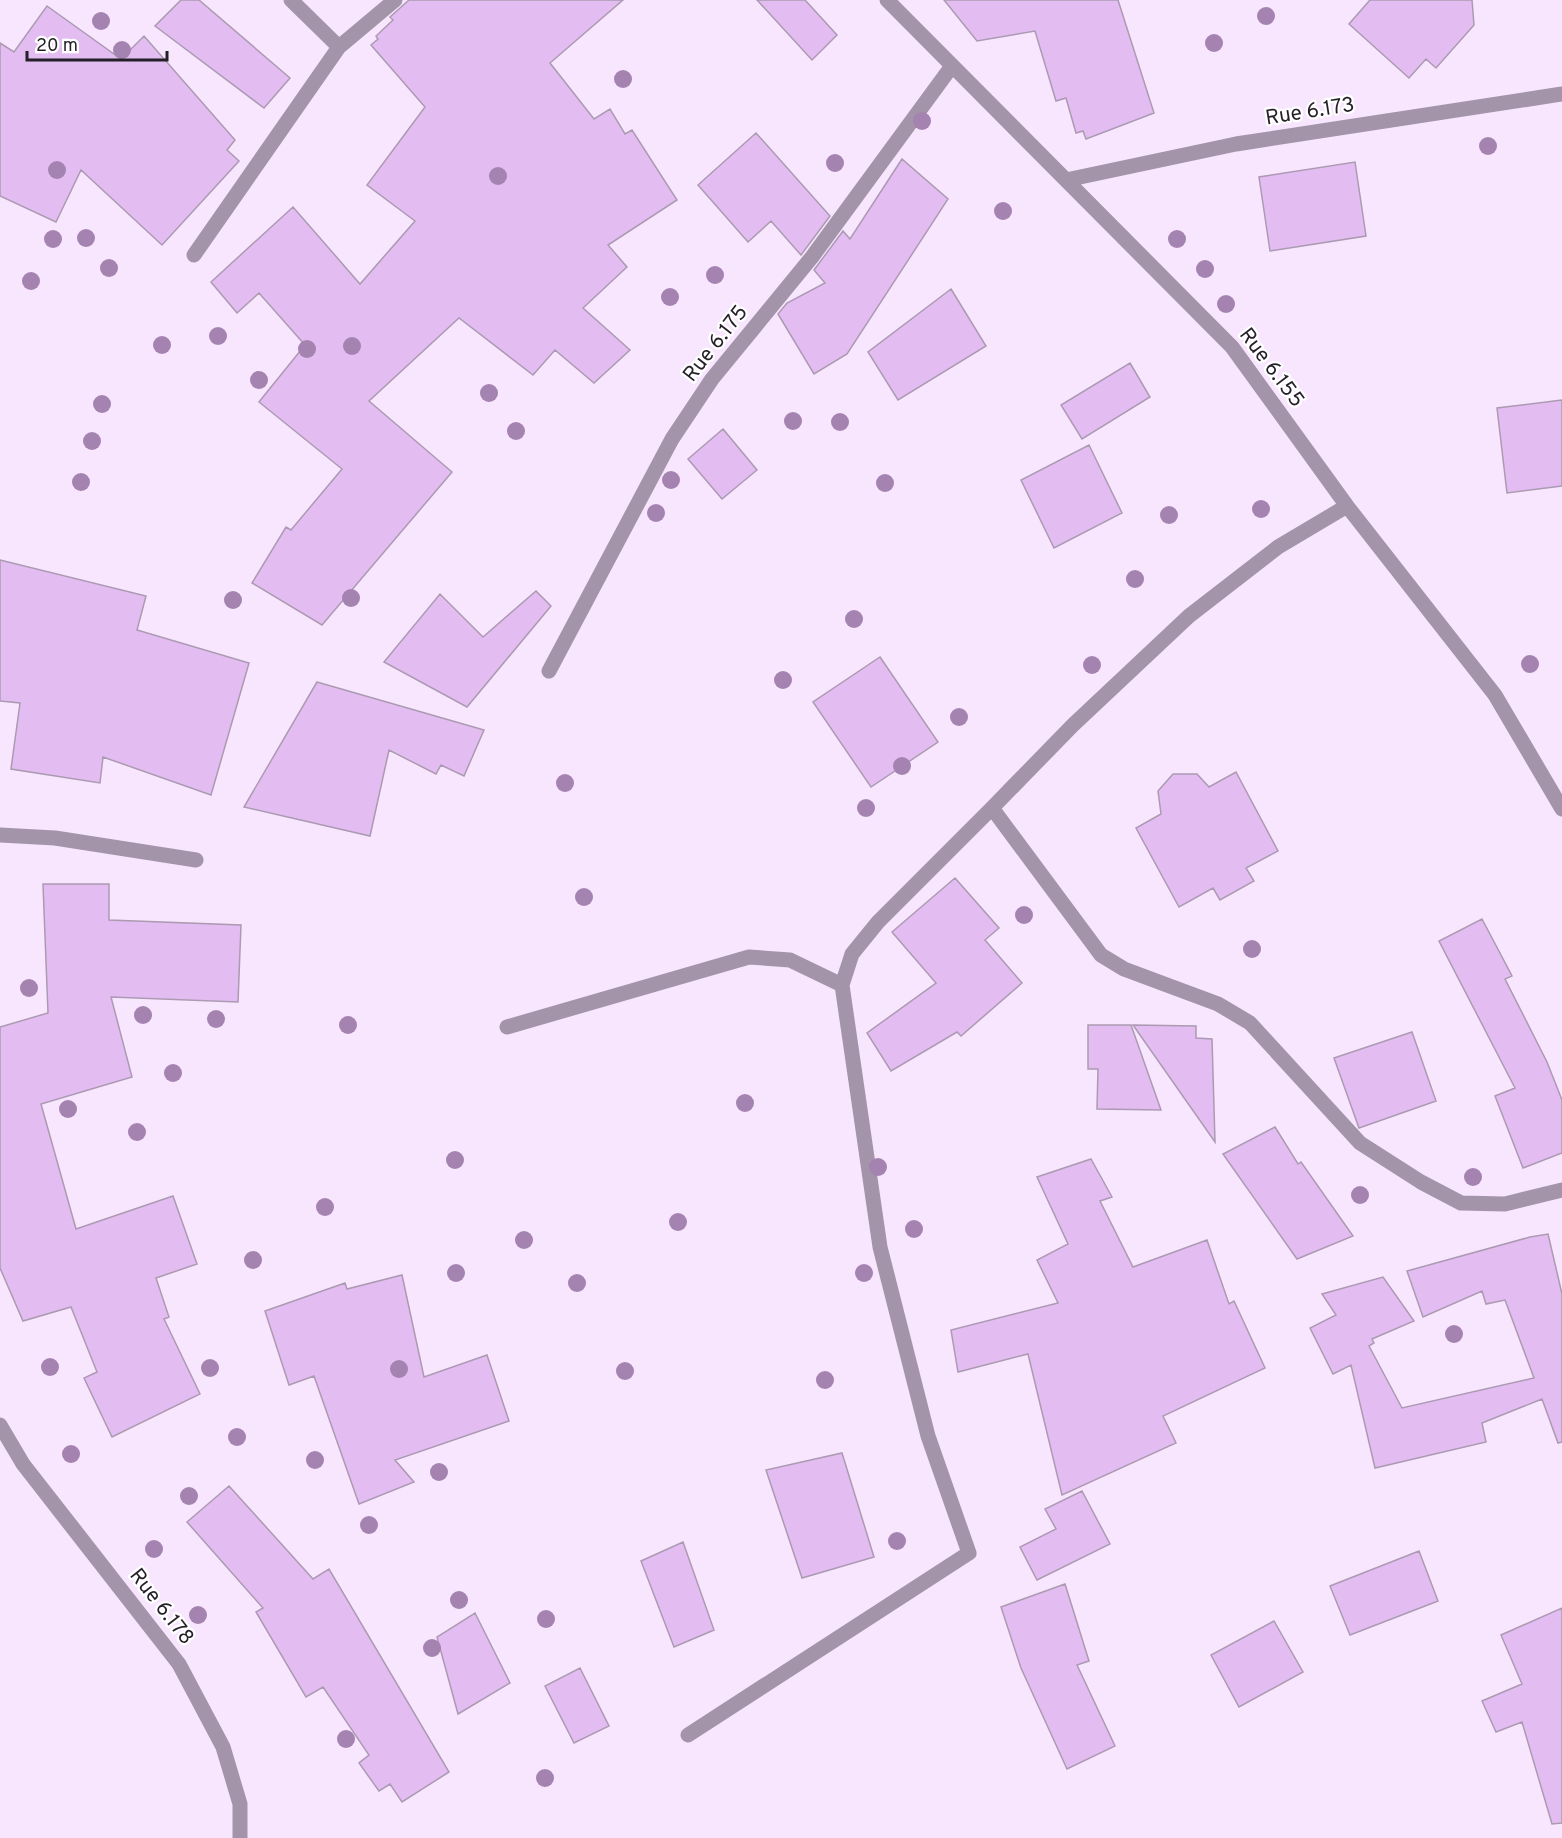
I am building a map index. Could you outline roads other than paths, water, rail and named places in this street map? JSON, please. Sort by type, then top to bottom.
[{"type":"street","points":[[291,0],[339,47]]},
{"type":"street","points":[[194,255],[339,47],[395,0]]},
{"type":"street","name":"Rue 6.155","points":[[887,0],[1232,347],[1347,506],[1495,695],[1562,809]]},
{"type":"street","name":"Rue 6.175","points":[[549,671],[677,431],[712,379],[812,257],[952,66]]},
{"type":"street","name":"Rue 6.173","points":[[1066,180],[1236,144],[1562,94]]},
{"type":"street","points":[[688,1735],[969,1552],[927,1436],[880,1247],[842,985],[852,954],[878,922],[1073,725],[1189,616],[1278,547],[1347,506]]},
{"type":"street","points":[[992,808],[1101,955],[1124,969],[1218,1004],[1250,1023],[1360,1143],[1421,1182],[1461,1203],[1505,1204],[1562,1190]]},
{"type":"street","points":[[0,835],[55,838],[196,860]]},
{"type":"street","points":[[507,1027],[749,957],[790,960],[842,985]]},
{"type":"street","name":"Rue 6.178","points":[[0,1425],[23,1464],[179,1664],[223,1747],[240,1804],[240,1838]]}]
